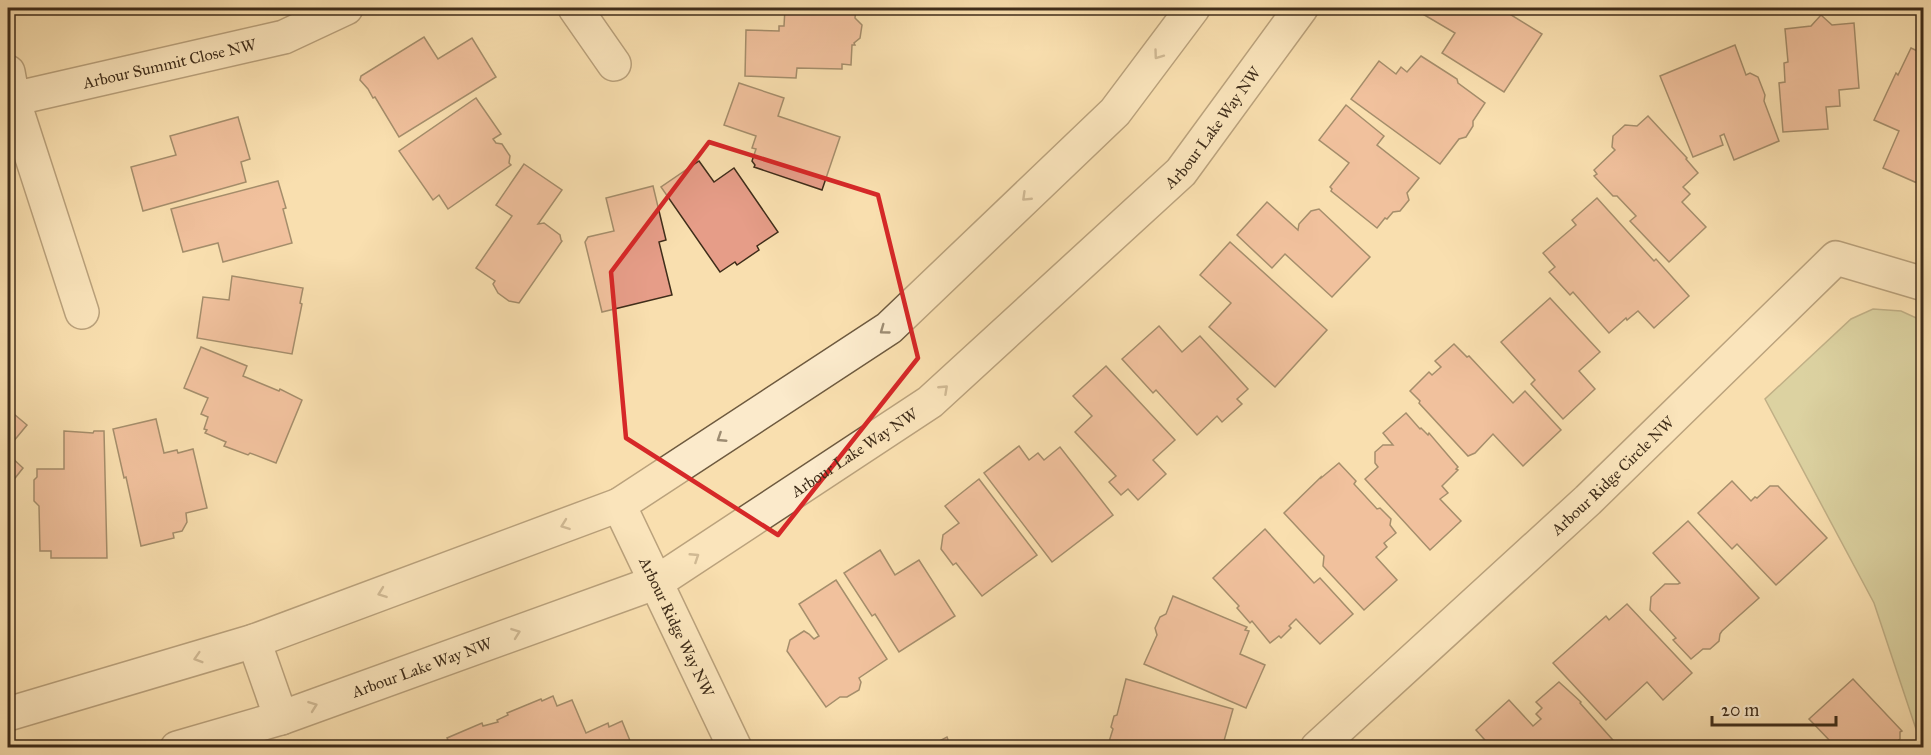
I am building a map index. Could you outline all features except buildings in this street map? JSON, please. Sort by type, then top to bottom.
[{"type":"street","name":"Arbour Summit Close NW","points":[[10,85],[284,37],[346,8]]},
{"type":"street","points":[[575,8],[614,64]]},
{"type":"street","points":[[8,714],[254,641],[619,505],[889,328],[1115,112],[1192,8]]},
{"type":"street","name":"Arbour Lake Way NW","points":[[177,747],[281,718],[657,582],[930,402],[1180,172],[1301,8]]},
{"type":"street","points":[[10,85],[82,312]]},
{"type":"street","name":"Arbour Ridge Circle NW","points":[[1317,747],[1588,500],[1836,258],[1923,284]]},
{"type":"street","name":"Arbour Ridge Way NW","points":[[619,505],[735,747]]},
{"type":"street","points":[[254,641],[281,718]]},
{"type":"highlighted area","points":[[709,142],[878,195],[918,358],[778,535],[626,438],[611,272]]},
{"type":"green space","points":[[1873,309],[1901,311],[1923,321],[1923,747],[1874,603],[1765,399],[1851,319]]}]
